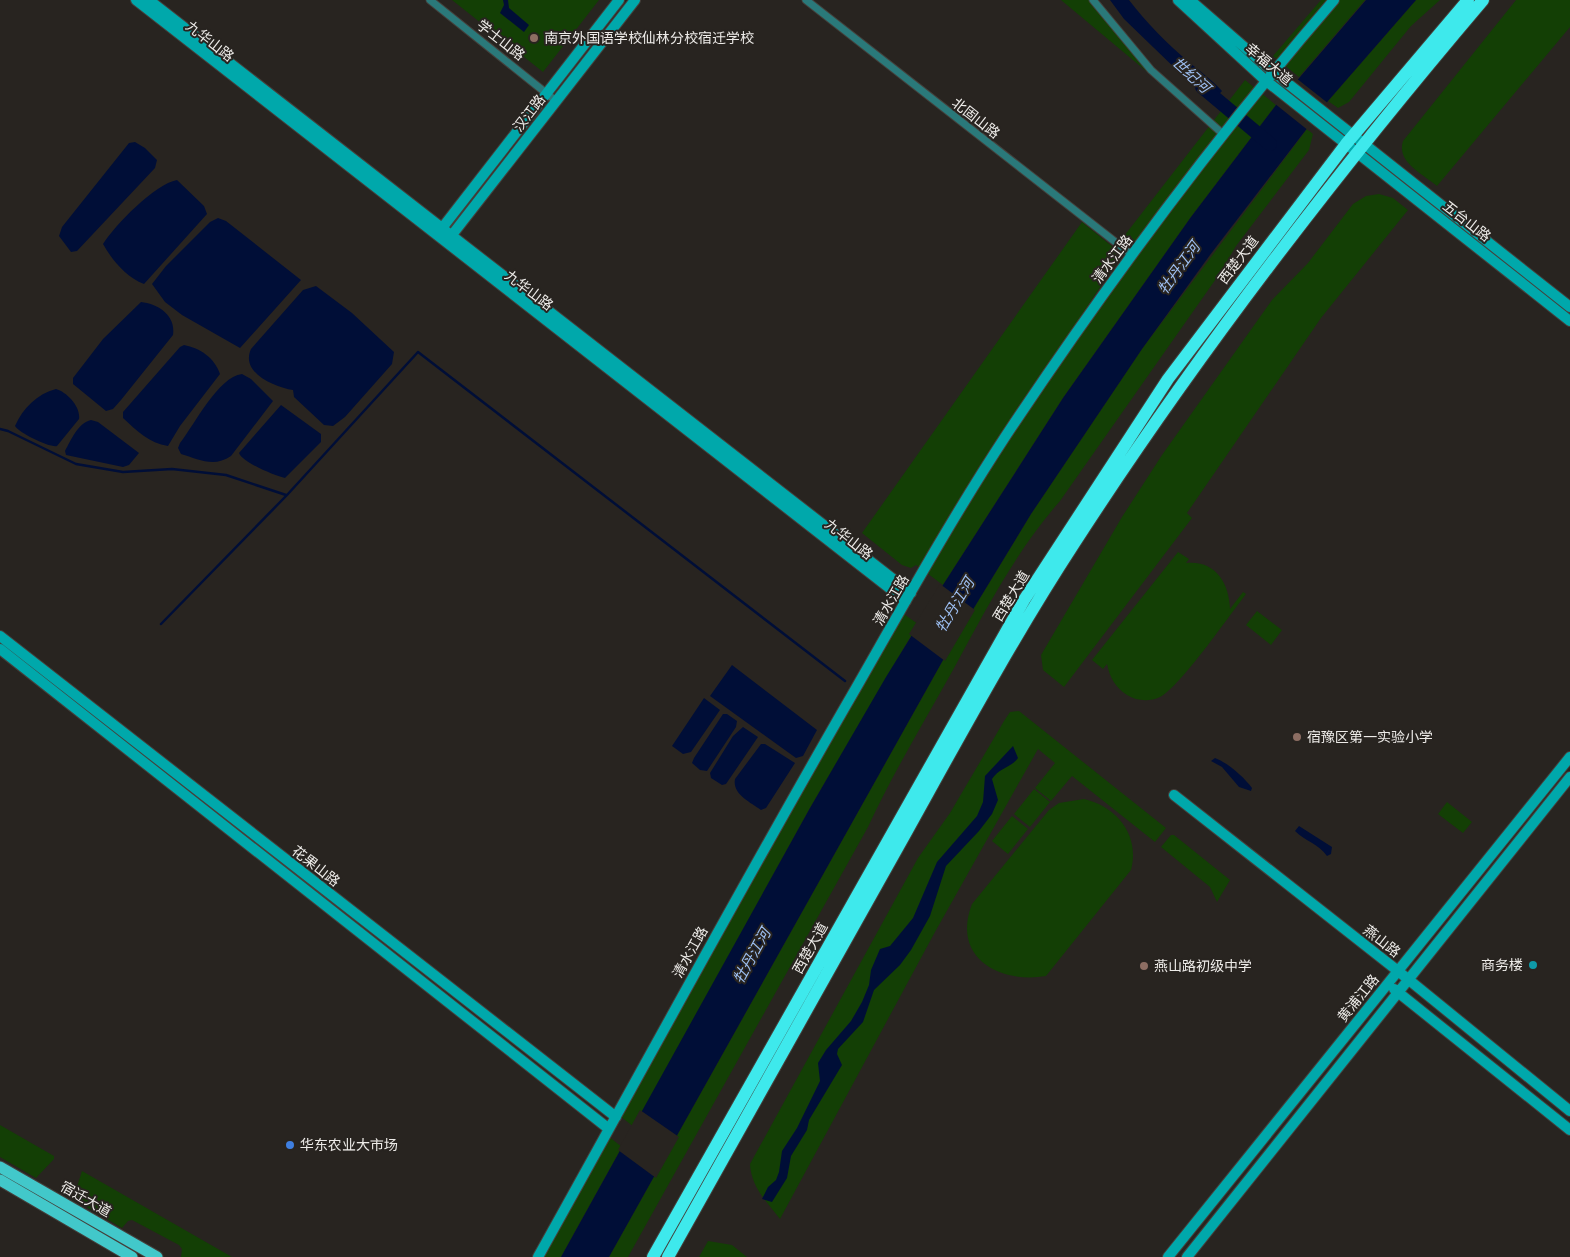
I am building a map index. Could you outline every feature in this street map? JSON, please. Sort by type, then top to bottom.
[{"type":"highway","name":"西楚大道","points":[[653,1257],[1024,600],[1168,379],[1349,140],[1468,0]]},
{"type":"highway","name":"西楚大道","points":[[668,1257],[994,674],[1073,544],[1186,376],[1254,284],[1361,148],[1483,0]]},
{"type":"main road","name":"宿迁大道","points":[[0,1167],[157,1257]]},
{"type":"main road","name":"宿迁大道","points":[[0,1180],[132,1257]]},
{"type":"street","name":"九华山路","points":[[136,0],[449,239],[908,597]]},
{"type":"street","name":"九华山路","points":[[149,0],[439,232]]},
{"type":"street","name":"学士山路","points":[[430,0],[556,100]]},
{"type":"street","name":"汉江路","points":[[439,232],[619,0]]},
{"type":"street","name":"汉江路","points":[[449,239],[635,0]]},
{"type":"street","name":"北固山路","points":[[806,0],[1132,255]]},
{"type":"street","points":[[1093,0],[1151,70],[1225,131]]},
{"type":"street","name":"幸福大道","points":[[1178,0],[1265,80],[1331,133],[1349,140]]},
{"type":"street","name":"幸福大道","points":[[1190,0],[1272,71],[1338,124],[1349,140]]},
{"type":"street","name":"清水江路","points":[[538,1257],[764,847],[908,597],[1003,440],[1094,305],[1272,71],[1334,0]]},
{"type":"street","name":"五台山路","points":[[1349,140],[1570,307]]},
{"type":"street","name":"五台山路","points":[[1361,148],[1570,321]]},
{"type":"street","name":"花果山路","points":[[0,636],[616,1117]]},
{"type":"street","name":"花果山路","points":[[0,648],[609,1128]]},
{"type":"street","name":"黄浦江路","points":[[1168,1257],[1570,757]]},
{"type":"street","name":"黄浦江路","points":[[1187,1257],[1570,777]]},
{"type":"street","name":"燕山路","points":[[1174,795],[1398,971],[1570,1111]]},
{"type":"street","points":[[1387,984],[1570,1130]]},
{"type":"green space","name":"南京外国语学校仙林分校宿迁学校","points":[[452,0],[599,0],[543,72]]},
{"type":"green space","points":[[1061,0],[1089,0],[1130,50],[1206,121]]},
{"type":"green space","points":[[1321,0],[1365,0],[1299,77],[1273,56]]},
{"type":"green space","points":[[1416,0],[1440,0],[1411,26],[1349,102],[1338,108],[1328,101]]},
{"type":"green space","points":[[1516,0],[1570,0],[1570,27],[1437,186],[1407,161],[1403,155],[1403,141]]},
{"type":"green space","points":[[1245,80],[1276,105],[1191,217],[1063,398],[943,585],[916,565],[911,568],[902,565],[862,533],[1082,222],[1119,252],[1118,260],[1081,316],[1131,247],[1121,240]]},
{"type":"green space","points":[[1307,129],[1313,134],[1309,150],[1236,246],[1218,276],[1060,501],[1029,540],[1002,582],[898,767],[868,827],[628,1257],[609,1257],[952,644],[1031,514],[1142,349]]},
{"type":"green space","points":[[1379,194],[1393,198],[1408,210],[1321,318],[1187,513],[1192,518],[1064,687],[1043,670],[1041,655],[1122,517],[1162,455],[1272,300],[1308,263],[1353,204],[1366,196]]},
{"type":"green space","points":[[1178,552],[1189,559],[1186,563],[1205,565],[1218,575],[1227,590],[1230,609],[1243,592],[1246,594],[1192,666],[1169,691],[1152,700],[1135,699],[1127,695],[1116,685],[1111,678],[1107,664],[1103,669],[1092,660]]},
{"type":"green space","points":[[1257,611],[1282,630],[1271,645],[1246,625]]},
{"type":"green space","points":[[901,612],[918,624],[810,808],[634,1127],[620,1116]]},
{"type":"green space","points":[[1019,711],[1166,828],[1155,842],[1072,776],[1051,801],[1035,788],[1055,763],[1038,749],[935,932],[780,1219],[765,1200],[753,1180],[750,1164],[918,858],[950,813],[1010,712]]},
{"type":"green space","points":[[1034,789],[1050,802],[1030,827],[1014,814]]},
{"type":"green space","points":[[1084,799],[1107,809],[1124,825],[1132,846],[1131,870],[1046,976],[1012,976],[997,971],[984,963],[974,953],[968,939],[967,923],[972,904],[1049,810],[1059,803]]},
{"type":"green space","points":[[1447,802],[1472,822],[1463,833],[1438,814]]},
{"type":"green space","points":[[1012,816],[1028,829],[1008,854],[992,841]]},
{"type":"green space","points":[[1171,835],[1174,835],[1230,880],[1217,902],[1210,887],[1161,847]]},
{"type":"green space","points":[[0,1125],[54,1156],[54,1159],[36,1178],[0,1157]]},
{"type":"green space","points":[[608,1136],[622,1147],[561,1257],[541,1257]]},
{"type":"green space","points":[[82,1171],[232,1257],[181,1257],[182,1249],[179,1245],[132,1220],[128,1221],[122,1228],[73,1199]]},
{"type":"green space","points":[[708,1241],[732,1245],[747,1257],[699,1257]]},
{"type":"water","points":[[503,0],[508,0],[509,8],[529,25],[524,32],[500,13],[504,5]]},
{"type":"water","points":[[1110,0],[1129,0],[1165,40],[1222,91],[1211,103],[1124,19]]},
{"type":"water","name":"牡丹江河","points":[[1366,0],[1416,0],[1328,101],[1210,255],[1142,349],[1031,514],[952,644],[609,1257],[561,1257],[810,808],[886,677],[943,585],[1063,398],[1191,217],[1276,105]]},
{"type":"water","points":[[135,142],[145,148],[157,160],[155,168],[77,251],[71,252],[59,236],[62,227],[129,143]]},
{"type":"water","points":[[177,180],[204,206],[207,214],[144,284],[131,277],[120,267],[103,244],[136,206],[158,189]]},
{"type":"water","points":[[218,218],[226,221],[301,280],[240,348],[182,315],[165,302],[152,284],[166,266],[210,222]]},
{"type":"water","points":[[316,286],[352,313],[394,352],[392,364],[345,417],[333,426],[324,425],[294,397],[293,390],[277,386],[261,377],[250,365],[249,358],[251,349],[303,290]]},
{"type":"water","points":[[141,302],[154,305],[169,316],[172,322],[173,335],[121,400],[113,409],[106,411],[73,384],[73,378],[103,339]]},
{"type":"water","points":[[184,345],[196,349],[211,359],[220,374],[180,426],[168,446],[144,436],[123,418],[123,412],[180,347]]},
{"type":"water","points":[[242,374],[251,379],[273,401],[231,456],[225,460],[212,462],[181,454],[178,448],[180,443],[208,402],[224,383]]},
{"type":"water","points":[[56,389],[65,393],[76,405],[79,419],[57,446],[53,446],[28,436],[15,426],[22,413],[31,403],[43,394]]},
{"type":"water","points":[[281,405],[321,434],[321,442],[285,478],[267,472],[252,464],[241,457],[239,453]]},
{"type":"water","points":[[91,420],[98,422],[139,453],[129,465],[123,467],[66,455],[65,451],[75,432]]},
{"type":"water","points":[[732,665],[817,730],[803,756],[796,758],[710,696]]},
{"type":"water","points":[[704,698],[720,710],[691,752],[683,754],[672,746]]},
{"type":"water","points":[[723,714],[727,714],[737,721],[736,727],[707,771],[700,770],[692,763],[694,758]]},
{"type":"water","points":[[743,727],[758,737],[726,784],[722,785],[711,778],[710,773],[733,736]]},
{"type":"water","points":[[761,744],[765,744],[795,763],[766,808],[761,810],[739,793],[736,789],[735,779]]},
{"type":"water","points":[[1013,746],[1018,758],[998,772],[992,779],[998,800],[992,814],[979,831],[946,866],[930,916],[911,950],[900,965],[874,990],[863,1022],[838,1049],[837,1054],[842,1065],[809,1120],[807,1130],[791,1156],[787,1178],[772,1202],[762,1199],[768,1187],[776,1180],[782,1151],[797,1128],[820,1081],[818,1063],[826,1050],[851,1021],[862,1002],[869,985],[871,970],[880,949],[890,946],[913,918],[937,862],[977,816],[983,802],[985,776]]},
{"type":"water","points":[[1215,758],[1240,775],[1252,788],[1251,791],[1239,787],[1222,767],[1211,761]]},
{"type":"water","points":[[1299,826],[1332,847],[1331,854],[1327,856],[1320,848],[1295,831]]},
{"type":"pier","points":[[1296,78],[1329,104],[1309,131],[1274,103]]},
{"type":"pier","points":[[940,584],[975,610],[945,661],[909,634]]},
{"type":"pier","points":[[640,1110],[679,1137],[656,1178],[618,1150]]},
{"type":"waterway","name":"世纪河","points":[[1202,87],[1270,144]]},
{"type":"waterway","points":[[161,624],[287,495],[418,352],[845,681]]},
{"type":"waterway","points":[[0,429],[8,431],[76,464],[123,472],[172,469],[226,475],[286,495]]},
{"type":"place","name":"南京外国语学校仙林分校宿迁学校","points":[[534,38]]},
{"type":"place","name":"宿豫区第一实验小学","points":[[1297,737]]},
{"type":"place","name":"商务楼","points":[[1533,965]]},
{"type":"place","name":"燕山路初级中学","points":[[1144,966]]},
{"type":"place","name":"华东农业大市场","points":[[290,1145]]}]
